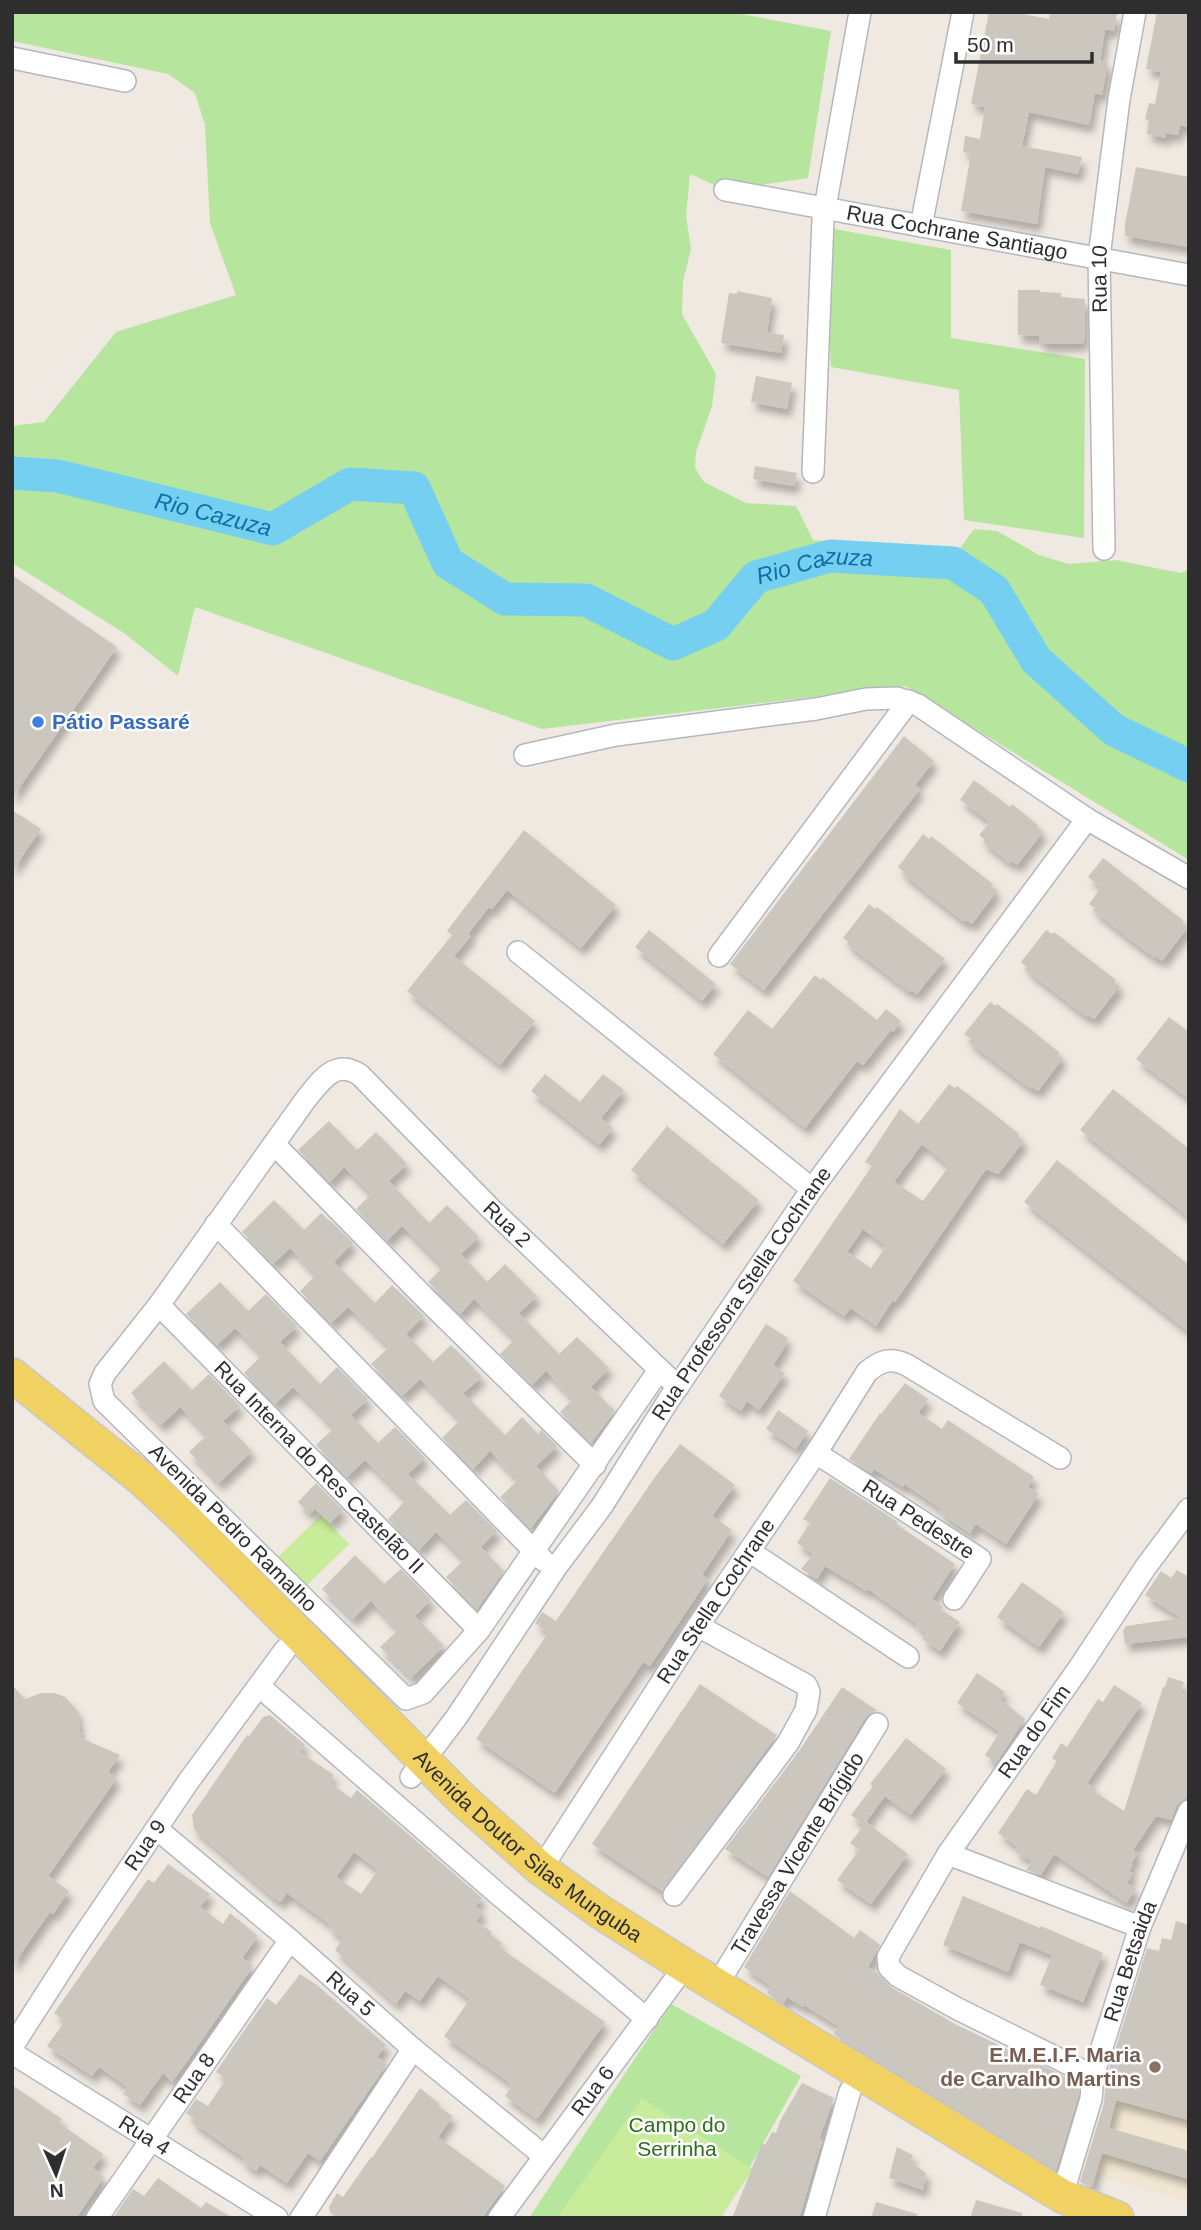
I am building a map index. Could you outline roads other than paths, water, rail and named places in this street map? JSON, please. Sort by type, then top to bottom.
[{"type":"main road","name":"Avenida Doutor Silas Munguba","points":[[12,1375],[143,1480],[178,1512],[524,1882],[597,1935],[679,1974],[717,1985],[1063,2207]]},
{"type":"main road","name":"Avenida Doutor Silas Munguba","points":[[12,1398],[149,1510],[285,1650],[418,1768],[462,1799],[541,1869],[600,1911],[679,1974],[850,2091],[1063,2207],[1117,2218]]},
{"type":"street","points":[[813,471],[825,208],[860,12]]},
{"type":"street","points":[[920,226],[963,12]]},
{"type":"street","name":"Rua 10","points":[[1104,549],[1099,257],[1119,99],[1135,12]]},
{"type":"street","points":[[12,58],[125,81]]},
{"type":"street","name":"Rua Cochrane Santiago","points":[[725,190],[1189,275]]},
{"type":"street","points":[[525,755],[616,734],[816,709],[866,699],[897,698],[909,701],[1087,819],[1189,877]]},
{"type":"street","points":[[719,956],[909,701]]},
{"type":"street","name":"Rua Professora Stella Cochrane","points":[[418,1768],[456,1718],[558,1566],[602,1506],[811,1189],[1087,819]]},
{"type":"street","points":[[518,952],[811,1189]]},
{"type":"street","name":"Rua 2","points":[[274,1144],[325,1076],[344,1068],[360,1074],[491,1209],[678,1387]]},
{"type":"street","points":[[159,1305],[274,1144],[429,1302],[595,1465]]},
{"type":"street","points":[[216,1224],[534,1552],[545,1561],[558,1566]]},
{"type":"street","name":"Avenida Pedro Ramalho","points":[[159,1305],[105,1373],[100,1384],[104,1401],[406,1699],[424,1693],[479,1630]]},
{"type":"street","name":"Rua Interna do Res Castelão II","points":[[159,1305],[479,1630]]},
{"type":"street","name":"Rua Stella Cochrane","points":[[541,1869],[867,1372],[885,1360],[897,1360],[1060,1458]]},
{"type":"street","points":[[479,1630],[659,1370]]},
{"type":"street","name":"Rua Pedestre","points":[[816,1453],[980,1559],[954,1599]]},
{"type":"street","name":"Rua do Fim","points":[[1093,2076],[898,1976],[889,1967],[888,1957],[948,1854],[1079,1668],[1145,1568],[1189,1509]]},
{"type":"street","points":[[749,1551],[908,1657]]},
{"type":"street","points":[[674,1895],[788,1743],[809,1700],[806,1685],[698,1626]]},
{"type":"street","name":"Rua 9","points":[[12,2047],[157,1829],[285,1650]]},
{"type":"street","points":[[259,1686],[498,1894],[648,2019]]},
{"type":"street","name":"Travessa Vicente Brígido","points":[[717,1985],[877,1724]]},
{"type":"street","name":"Rua Betsaida","points":[[1063,2207],[1091,2099],[1093,2076],[1140,1927],[1189,1811]]},
{"type":"street","name":"Rua 5","points":[[157,1829],[413,2049],[544,2155]]},
{"type":"street","points":[[948,1854],[1140,1927]]},
{"type":"street","name":"Rua 8","points":[[97,2218],[290,1941]]},
{"type":"street","name":"Rua 6","points":[[499,2218],[679,1974]]},
{"type":"street","points":[[301,2218],[413,2049]]},
{"type":"street","name":"Rua 4","points":[[12,2053],[276,2218]]},
{"type":"street","points":[[814,2218],[850,2091]]},
{"type":"waterway","name":"Rio Cazuza","points":[[12,473],[58,476],[273,529],[350,484],[414,488],[448,563],[505,599],[586,600],[673,644],[716,625],[756,577],[830,556],[953,563],[994,590],[1036,660],[1114,730],[1189,766]]},
{"type":"place","name":"Pátio Passaré","points":[[38,722]]},
{"type":"place","name":"E.M.E.I.F. Maria de Carvalho Martins","points":[[1155,2067]]},
{"type":"park label","name":"Campo do Serrinha","points":[[677,2137]]}]
